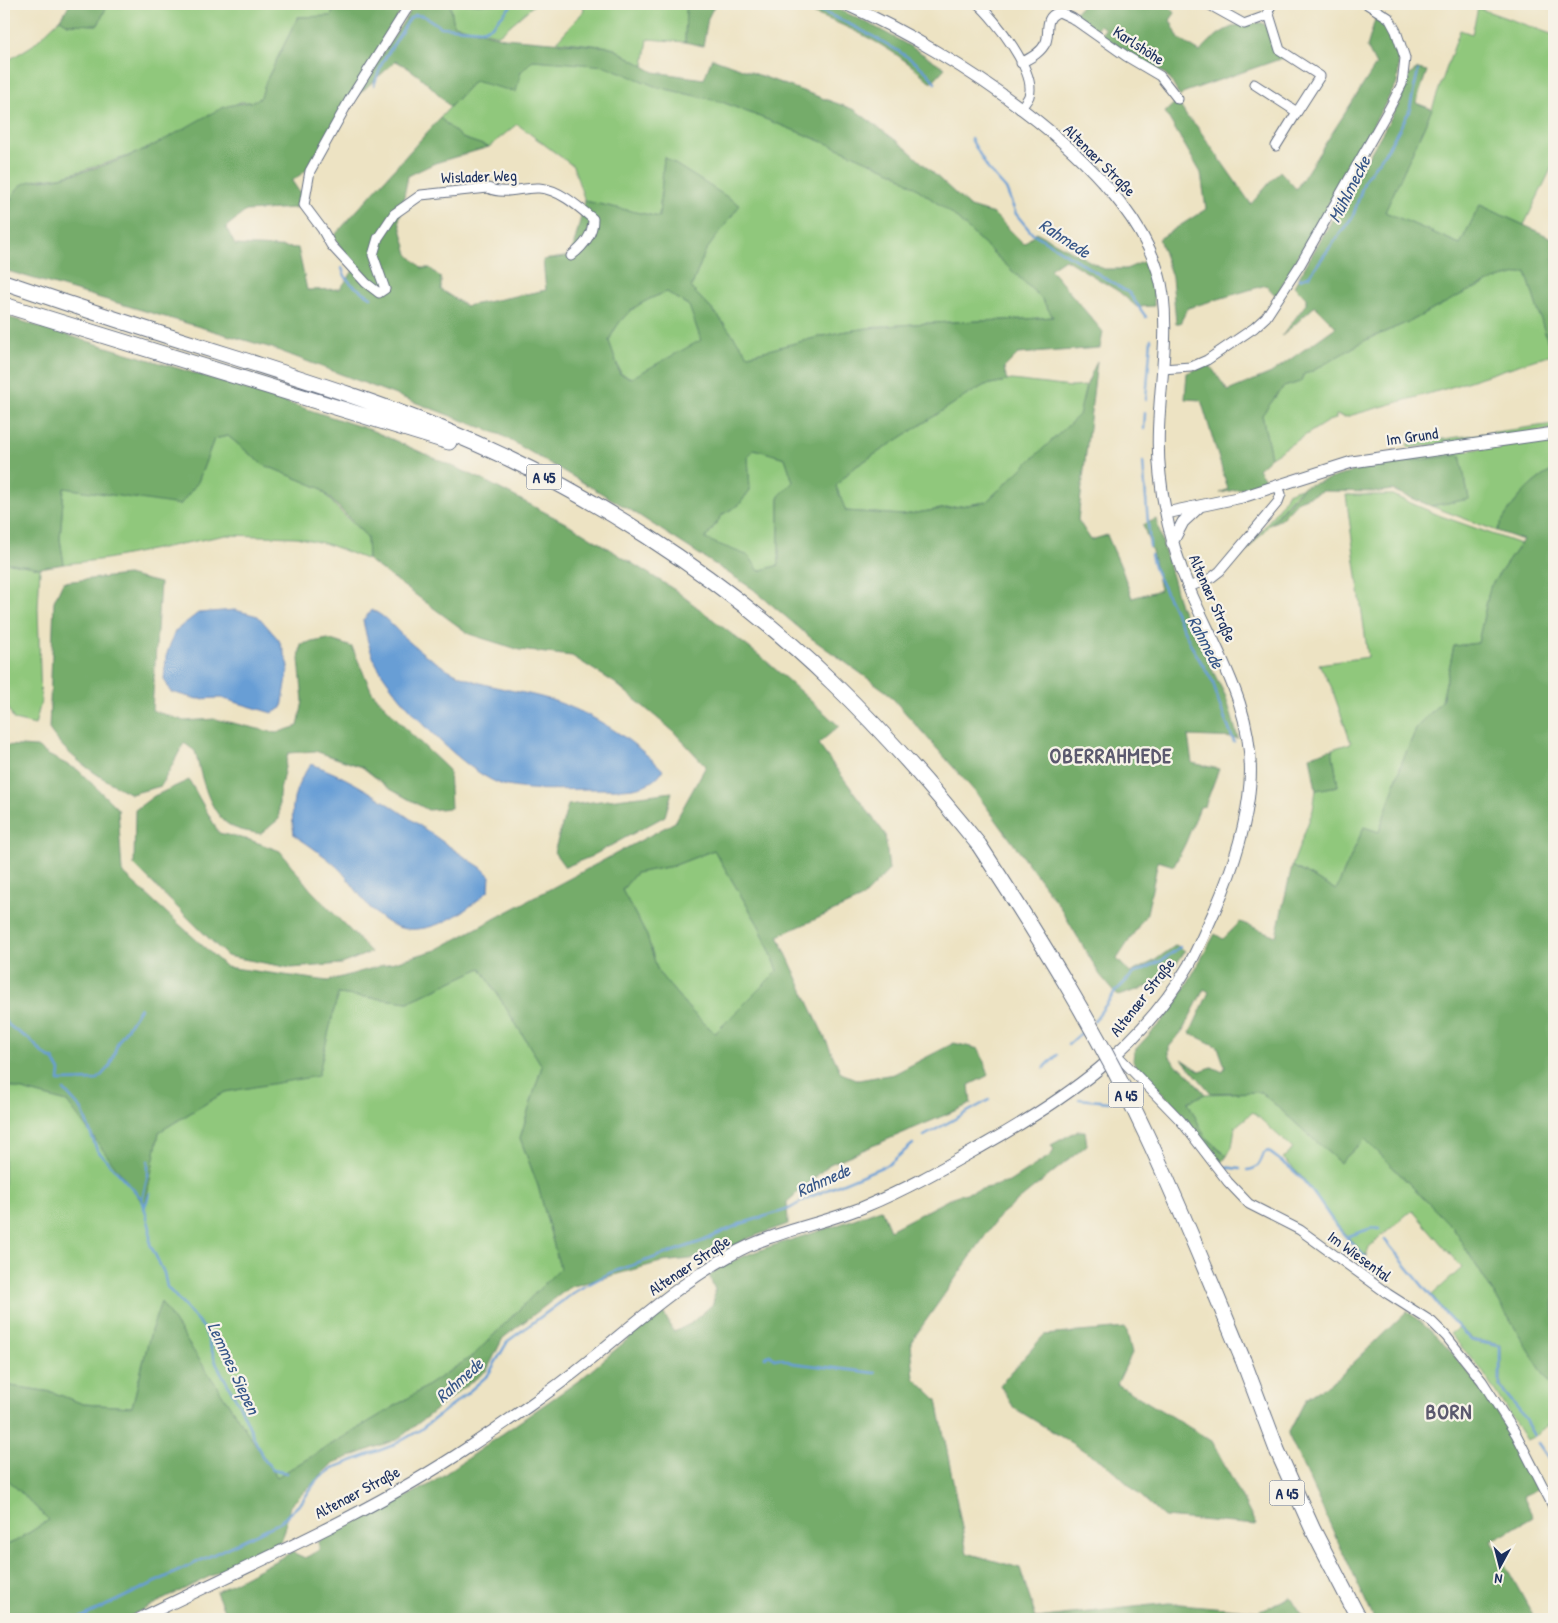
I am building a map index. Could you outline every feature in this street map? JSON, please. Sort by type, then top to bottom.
[{"type":"highway","name":"A 45","points":[[4,282],[365,399],[429,424],[534,472],[625,522],[679,558],[738,602],[830,679],[876,725],[976,848],[1030,924],[1084,1014],[1146,1133],[1239,1362],[1281,1459],[1313,1530],[1359,1619]]},
{"type":"highway","name":"A 45","points":[[4,305],[467,447],[535,479],[622,527],[733,606],[826,684],[868,726],[976,848]]},
{"type":"highway","name":"A 45","points":[[1239,1362],[1262,1435],[1304,1531],[1349,1619]]},
{"type":"main road","name":"Altenaer Straße","points":[[139,1619],[351,1515],[461,1453],[577,1370],[681,1287],[735,1252],[862,1208],[918,1183],[1063,1099],[1117,1055],[1163,1003],[1197,948],[1233,864],[1250,783],[1246,726],[1236,689],[1189,587],[1172,543],[1166,513],[1158,466],[1158,425],[1165,334],[1163,296],[1158,270],[1144,235],[1124,205],[1059,140],[1020,109],[943,55],[845,4]]},
{"type":"main road","name":"Im Grund","points":[[1166,513],[1278,486],[1352,462],[1554,433]]},
{"type":"main road","points":[[1172,543],[1183,522],[1199,506]]},
{"type":"street","name":"Wislader Weg","points":[[410,4],[350,99],[310,171],[304,205],[331,244],[366,283],[378,293],[385,289],[373,255],[378,238],[394,214],[421,195],[488,188],[497,192],[540,188],[558,194],[593,219],[593,229],[582,248],[571,256]]},
{"type":"street","points":[[978,4],[1003,31],[1028,80],[1029,93],[1020,109]]},
{"type":"street","points":[[1208,4],[1244,24],[1269,15]]},
{"type":"street","points":[[1272,4],[1269,15],[1280,50],[1320,76],[1276,146]]},
{"type":"street","points":[[1162,369],[1191,367],[1207,360],[1254,328],[1266,317],[1283,293],[1402,84],[1404,58],[1400,43],[1389,18],[1381,7],[1367,4]]},
{"type":"street","name":"Karlshöhe","points":[[1021,63],[1041,49],[1046,39],[1049,19],[1052,14],[1059,12],[1072,18],[1126,56],[1160,76],[1178,99]]},
{"type":"street","points":[[1254,84],[1297,112]]},
{"type":"street","points":[[1189,587],[1211,578],[1235,556],[1278,502],[1280,494],[1278,486]]},
{"type":"street","name":"Im Wiesental","points":[[1117,1055],[1181,1121],[1228,1182],[1250,1204],[1300,1230],[1388,1294],[1432,1322],[1446,1336],[1482,1381],[1516,1434],[1554,1508]]},
{"type":"green space","points":[[70,4],[108,4],[98,25],[68,24],[60,19]]},
{"type":"green space","points":[[108,4],[335,4],[331,16],[298,17],[266,81],[261,97],[255,102],[240,102],[168,139],[125,157],[67,175],[27,182],[16,191],[12,199],[4,200],[4,63],[33,45],[60,19],[68,24],[98,25]]},
{"type":"green space","points":[[335,4],[405,4],[308,169],[292,181],[302,196],[295,208],[246,211],[226,227],[235,245],[298,248],[307,290],[340,289],[353,271],[334,236],[440,118],[462,138],[489,147],[435,163],[408,176],[399,221],[408,254],[422,268],[430,268],[441,278],[441,290],[466,306],[546,290],[543,260],[571,256],[585,201],[659,217],[664,157],[740,205],[705,252],[691,288],[719,317],[748,355],[829,334],[867,328],[1053,317],[1041,298],[951,213],[895,173],[836,147],[722,102],[657,87],[605,66],[533,60],[521,72],[516,92],[474,81],[450,107],[425,81],[396,61],[352,100],[415,4],[450,4],[454,25],[504,38],[611,47],[654,72],[704,79],[712,58],[855,110],[906,148],[970,207],[994,214],[1024,244],[1036,232],[1104,269],[1126,269],[1145,261],[1154,285],[1154,306],[1137,307],[1118,291],[1065,259],[1050,269],[1103,332],[1100,348],[1018,354],[1004,368],[1007,381],[985,385],[964,397],[852,469],[836,486],[846,511],[903,515],[986,502],[1079,415],[1086,386],[1097,361],[1078,520],[1091,540],[1107,535],[1132,598],[1160,590],[1152,551],[1143,525],[1156,519],[1180,606],[1226,697],[1238,738],[1188,736],[1192,763],[1219,769],[1205,806],[1200,807],[1174,866],[1158,861],[1147,913],[1117,959],[1130,973],[1154,961],[1176,945],[1185,951],[1165,981],[1118,996],[1100,975],[1060,907],[977,794],[887,692],[811,638],[753,589],[632,511],[501,435],[272,348],[4,270],[4,200],[12,199],[19,187],[30,182],[67,176],[123,159],[154,145],[222,108],[257,100],[261,97],[266,81],[298,17],[331,16]],"holes":[[[667,292],[689,306],[701,340],[631,378],[620,374],[609,341],[614,331],[632,310],[648,300]],[[754,449],[785,458],[793,482],[779,496],[779,565],[759,571],[749,556],[705,539],[723,514],[739,505],[750,490],[748,457]]]},
{"type":"green space","points":[[450,4],[535,4],[499,35],[454,25]]},
{"type":"green space","points":[[583,4],[686,4],[685,42],[648,39],[644,66],[611,47],[557,41],[584,11]]},
{"type":"green space","points":[[686,4],[715,4],[708,18],[703,46],[685,42]]},
{"type":"green space","points":[[784,4],[819,4],[831,7],[864,21],[945,68],[931,83],[899,56],[862,34],[823,17]]},
{"type":"green space","points":[[1083,4],[1168,4],[1175,13],[1170,20],[1179,39],[1200,52],[1213,38],[1228,29],[1244,24],[1263,23],[1269,31],[1276,50],[1283,58],[1185,92],[1180,97],[1170,79],[1164,73],[1127,53],[1101,34],[1105,29],[1100,25],[1095,30],[1073,15]]},
{"type":"green space","points":[[1478,8],[1554,35],[1554,163],[1524,225],[1480,205],[1460,244],[1385,212],[1432,109],[1460,30],[1472,34]]},
{"type":"green space","points":[[1376,16],[1389,29],[1396,46],[1398,55],[1397,83],[1276,296],[1266,285],[1188,308],[1180,323],[1176,323],[1172,277],[1159,239],[1206,209],[1201,173],[1165,112],[1177,101],[1251,204],[1280,171],[1296,189],[1376,65],[1367,47]]},
{"type":"green space","points":[[533,60],[605,65],[657,87],[722,102],[836,147],[895,173],[951,213],[1041,298],[1053,317],[867,328],[829,334],[748,355],[719,317],[691,288],[705,252],[739,205],[664,157],[659,217],[585,201],[573,166],[517,124],[489,147],[462,138],[440,118],[474,81],[521,72]]},
{"type":"green space","points":[[1418,69],[1427,71],[1416,103],[1432,109],[1385,212],[1460,244],[1480,205],[1554,239],[1554,362],[1526,272],[1494,280],[1464,293],[1413,320],[1366,340],[1311,372],[1304,374],[1300,382],[1284,387],[1262,415],[1271,457],[1258,469],[1268,483],[1220,493],[1228,489],[1201,400],[1185,399],[1187,373],[1209,364],[1228,391],[1271,373],[1336,327],[1315,306],[1282,336],[1306,304],[1306,298],[1294,286],[1400,102],[1409,75]]},
{"type":"green space","points":[[1526,272],[1552,354],[1445,389],[1345,417],[1336,415],[1336,419],[1328,421],[1271,457],[1262,415],[1284,387],[1300,382],[1304,374],[1311,372],[1366,340],[1413,320],[1464,293],[1494,280]]},
{"type":"green space","points":[[667,292],[690,306],[701,341],[632,378],[621,374],[609,341],[614,331],[632,310],[648,300]]},
{"type":"green space","points":[[4,316],[230,384],[371,430],[479,478],[577,529],[675,590],[765,660],[839,726],[818,744],[885,834],[889,870],[861,899],[778,936],[841,1073],[858,1080],[894,1074],[954,1043],[979,1049],[989,1075],[969,1085],[971,1104],[830,1164],[787,1202],[788,1224],[749,1238],[710,1257],[661,1262],[570,1287],[503,1338],[487,1370],[398,1439],[333,1463],[290,1506],[281,1541],[124,1619],[4,1619],[4,1546],[16,1541],[49,1520],[4,1476],[4,1385],[52,1392],[83,1404],[132,1407],[151,1331],[161,1302],[277,1477],[410,1397],[474,1355],[560,1268],[538,1186],[520,1138],[542,1066],[481,968],[408,1002],[338,994],[318,1076],[225,1092],[159,1132],[145,1206],[67,1102],[4,1085],[4,745],[37,747],[48,755],[78,770],[118,809],[122,872],[226,967],[328,981],[436,950],[675,822],[706,766],[673,731],[615,683],[572,656],[520,650],[469,634],[368,560],[367,537],[320,488],[262,464],[228,436],[214,439],[198,482],[180,505],[64,488],[60,539],[64,564],[40,568],[4,562]],"holes":[[[714,850],[759,926],[778,970],[715,1033],[692,1012],[658,972],[647,936],[622,890],[636,873],[673,866]]]},
{"type":"green space","points":[[1012,380],[1071,387],[1086,386],[1080,415],[986,502],[903,515],[845,511],[836,486],[852,469],[967,395],[985,385]]},
{"type":"green space","points":[[1554,424],[1554,429],[1409,448],[1407,444]]},
{"type":"green space","points":[[228,436],[262,464],[320,488],[338,509],[367,537],[368,560],[327,544],[296,537],[226,535],[106,559],[64,564],[60,539],[64,488],[180,504],[198,482],[214,439]]},
{"type":"green space","points":[[1554,439],[1554,470],[1528,488],[1507,513],[1497,531],[1431,506],[1469,499],[1460,455],[1371,466],[1425,456]]},
{"type":"green space","points":[[754,449],[785,458],[793,482],[779,496],[779,565],[759,571],[705,539],[723,514],[739,505],[750,490],[748,457]]},
{"type":"green space","points":[[1460,455],[1469,499],[1431,506],[1392,490],[1379,492],[1323,491],[1299,500],[1281,519],[1269,525],[1303,487],[1371,466]]},
{"type":"green space","points":[[1554,470],[1554,1391],[1453,1228],[1365,1139],[1340,1163],[1261,1092],[1211,1093],[1182,1059],[1200,1071],[1212,1067],[1223,1072],[1225,1067],[1218,1047],[1190,1033],[1209,992],[1204,989],[1183,1030],[1169,1047],[1169,1055],[1175,1065],[1184,1069],[1205,1094],[1188,1102],[1205,1137],[1227,1156],[1220,1165],[1176,1106],[1136,1068],[1133,1060],[1134,1051],[1173,1009],[1215,934],[1223,939],[1240,922],[1276,936],[1292,866],[1336,890],[1364,827],[1379,832],[1402,762],[1417,727],[1442,701],[1454,646],[1478,643],[1490,587],[1523,540],[1497,531],[1507,513],[1528,488]]},
{"type":"green space","points":[[1303,487],[1294,495],[1241,558],[1283,502],[1287,493]]},
{"type":"green space","points":[[1346,495],[1392,495],[1441,516],[1520,544],[1490,587],[1478,643],[1454,646],[1442,701],[1417,727],[1402,762],[1379,832],[1364,827],[1336,890],[1292,866],[1313,810],[1316,790],[1338,786],[1332,749],[1351,743],[1331,686],[1319,664],[1368,657]]},
{"type":"green space","points":[[4,562],[40,568],[38,608],[41,702],[35,725],[14,720],[4,699]]},
{"type":"green space","points":[[127,575],[160,583],[152,710],[184,721],[215,719],[276,733],[298,726],[303,701],[299,659],[301,644],[328,639],[352,647],[372,692],[408,731],[449,770],[451,808],[428,810],[390,789],[362,767],[315,751],[288,753],[279,795],[279,819],[261,834],[238,829],[223,820],[211,803],[195,751],[184,743],[161,786],[131,794],[86,766],[65,749],[49,729],[54,601],[63,582]]},
{"type":"green space","points":[[1332,749],[1338,786],[1316,790],[1310,756]]},
{"type":"green space","points":[[189,780],[219,833],[250,840],[280,851],[310,889],[371,952],[342,964],[291,968],[227,956],[134,865],[135,810],[154,796]]},
{"type":"green space","points":[[672,792],[665,816],[590,857],[565,867],[554,852],[568,805]]},
{"type":"green space","points":[[714,850],[759,926],[778,970],[715,1033],[692,1012],[658,972],[647,936],[622,890],[636,873],[673,866]]},
{"type":"green space","points":[[481,968],[542,1066],[520,1138],[538,1186],[560,1268],[474,1355],[410,1397],[277,1477],[161,1302],[151,1331],[132,1407],[83,1404],[52,1392],[4,1385],[4,1085],[67,1102],[145,1205],[159,1132],[225,1092],[318,1075],[338,994],[408,1002]]},
{"type":"green space","points":[[1261,1092],[1340,1163],[1365,1139],[1453,1228],[1554,1391],[1554,1421],[1535,1436],[1520,1411],[1501,1386],[1501,1345],[1472,1339],[1445,1312],[1432,1295],[1462,1268],[1412,1210],[1369,1247],[1366,1256],[1332,1220],[1303,1178],[1283,1158],[1293,1149],[1253,1112],[1235,1127],[1232,1147],[1227,1156],[1205,1137],[1188,1102],[1205,1094]]},
{"type":"green space","points":[[1077,1131],[1085,1131],[1087,1145],[999,1216],[911,1342],[914,1378],[937,1400],[967,1553],[1020,1568],[1036,1618],[1169,1603],[1259,1611],[1291,1597],[1305,1619],[228,1619],[216,1592],[292,1552],[305,1558],[319,1550],[319,1541],[429,1485],[581,1379],[662,1310],[674,1332],[690,1324],[713,1304],[715,1290],[709,1275],[722,1267],[748,1254],[881,1209],[890,1230],[955,1196],[1009,1182],[1051,1155],[1054,1150],[1051,1145]]},
{"type":"green space","points":[[1407,1311],[1448,1348],[1483,1392],[1499,1415],[1540,1488],[1523,1496],[1533,1517],[1492,1541],[1535,1619],[1374,1619],[1288,1434],[1306,1399],[1339,1377]]},
{"type":"green space","points":[[1126,1328],[1132,1353],[1117,1384],[1212,1441],[1256,1525],[1164,1517],[1106,1464],[1014,1408],[1000,1385],[1044,1335]]},
{"type":"green space","points":[[1458,1328],[1471,1341],[1500,1347],[1499,1387],[1520,1412],[1534,1437],[1526,1440],[1481,1369],[1450,1334]]},
{"type":"green space","points":[[4,1476],[49,1520],[16,1541],[4,1546]]},
{"type":"water","points":[[235,610],[258,616],[279,640],[289,665],[282,708],[272,713],[221,698],[197,699],[171,692],[164,679],[166,656],[175,631],[198,613]]},
{"type":"water","points":[[372,610],[386,619],[406,639],[438,664],[468,679],[551,700],[586,714],[635,745],[663,770],[657,777],[643,786],[625,789],[529,789],[507,786],[491,780],[473,769],[435,736],[417,718],[388,682],[375,662],[365,632],[363,620]]},
{"type":"water","points":[[311,764],[334,773],[378,797],[482,868],[490,876],[489,890],[455,916],[427,928],[412,929],[398,927],[385,921],[367,904],[337,867],[294,835],[292,815],[294,798],[300,781]]},
{"type":"waterway","points":[[374,85],[382,63],[410,18],[415,15],[424,16],[441,27],[482,30],[492,26],[513,4]]},
{"type":"waterway","name":"Rahmede","points":[[803,4],[875,37],[913,61],[927,72],[935,83]]},
{"type":"waterway","name":"Mühlmecke","points":[[1299,279],[1309,276],[1353,216],[1365,179],[1387,150],[1409,112],[1418,71]]},
{"type":"waterway","name":"Rahmede","points":[[971,139],[988,169],[1006,189],[1016,214],[1031,232],[1129,293],[1146,317]]},
{"type":"waterway","points":[[342,268],[350,282],[371,297]]},
{"type":"waterway","name":"Rahmede","points":[[1146,399],[1151,339]]},
{"type":"waterway","name":"Rahmede","points":[[1144,429],[1145,413]]},
{"type":"waterway","name":"Rahmede","points":[[1143,462],[1150,547]]},
{"type":"waterway","name":"Rahmede","points":[[1151,555],[1155,570],[1192,647],[1213,682],[1234,742]]},
{"type":"waterway","name":"Rahmede","points":[[1094,1021],[1116,991],[1133,974],[1161,961],[1180,947]]},
{"type":"waterway","points":[[4,1020],[29,1039],[42,1053],[53,1059],[60,1071],[59,1081],[97,1080],[110,1066],[118,1042],[140,1008]]},
{"type":"waterway","name":"Rahmede","points":[[1068,1045],[1087,1028]]},
{"type":"waterway","name":"Rahmede","points":[[1044,1068],[1057,1055]]},
{"type":"waterway","name":"Lemmes Siepen","points":[[64,1090],[82,1110],[97,1150],[142,1199],[150,1228],[150,1244],[164,1273],[167,1287],[204,1328],[217,1365],[240,1406],[263,1458],[273,1470],[287,1473]]},
{"type":"waterway","points":[[1079,1099],[1109,1102]]},
{"type":"waterway","name":"Rahmede","points":[[924,1136],[989,1100]]},
{"type":"waterway","name":"Rahmede","points":[[78,1619],[279,1523],[301,1503],[316,1481],[333,1468],[394,1445],[420,1430],[465,1395],[488,1375],[508,1341],[576,1291],[610,1273],[703,1241],[740,1224],[789,1209],[810,1197],[889,1164],[913,1144]]},
{"type":"waterway","points":[[1247,1170],[1257,1167],[1264,1153],[1268,1151],[1301,1178],[1346,1237],[1372,1228],[1380,1229]]},
{"type":"waterway","points":[[142,1199],[148,1176],[148,1161]]},
{"type":"waterway","points":[[1224,1167],[1240,1169]]},
{"type":"waterway","points":[[144,1208],[150,1193]]},
{"type":"waterway","points":[[1346,1237],[1365,1257]]},
{"type":"waterway","points":[[1385,1240],[1444,1312],[1471,1340],[1500,1346],[1500,1387],[1520,1411],[1534,1436]]},
{"type":"waterway","points":[[765,1357],[770,1355],[774,1359],[780,1358],[792,1363],[875,1373]]},
{"type":"waterway","points":[[1538,1443],[1554,1466]]},
{"type":"district","name":"OBERRAHMEDE","points":[[1111,755]]},
{"type":"district","name":"BORN","points":[[1449,1411]]}]
